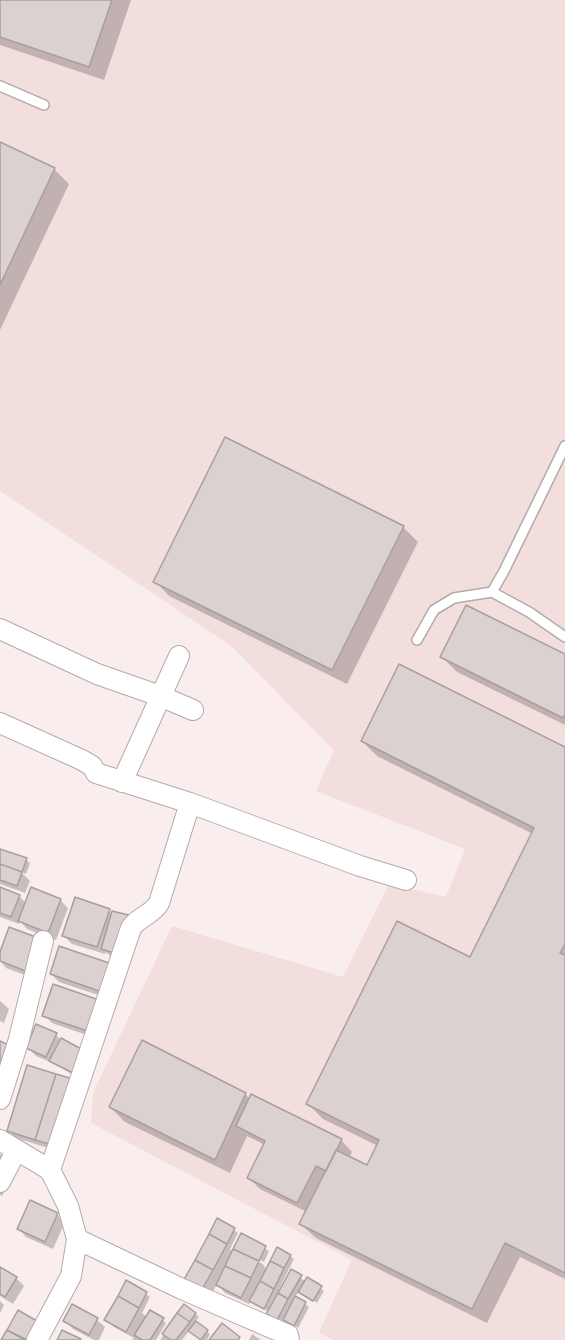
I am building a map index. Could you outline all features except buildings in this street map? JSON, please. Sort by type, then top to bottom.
[{"type":"street","points":[[0,629],[97,675],[160,696],[193,710]]},
{"type":"street","points":[[122,782],[179,656]]},
{"type":"street","points":[[0,723],[82,760],[92,766],[96,773],[190,803],[360,866],[406,880]]},
{"type":"street","points":[[50,1170],[131,928],[135,922],[155,910],[159,903],[190,803]]},
{"type":"street","points":[[0,1099],[19,1039],[43,941]]},
{"type":"street","points":[[0,1182],[8,1145],[50,1170],[68,1206],[76,1239],[71,1276],[38,1340]]},
{"type":"street","points":[[76,1239],[182,1289],[288,1335],[290,1340]]},
{"type":"lane","points":[[0,86],[44,105]]},
{"type":"lane","points":[[492,592],[565,446]]},
{"type":"lane","points":[[417,640],[434,610],[454,598],[492,592],[529,612],[565,637]]},
{"type":"shaded area","points":[[0,0],[565,0],[565,1340],[332,1340],[319,1332],[352,1260],[91,1123],[93,1093],[172,926],[343,977],[389,884],[446,897],[465,849],[316,791],[334,750],[230,645],[0,491]]}]
